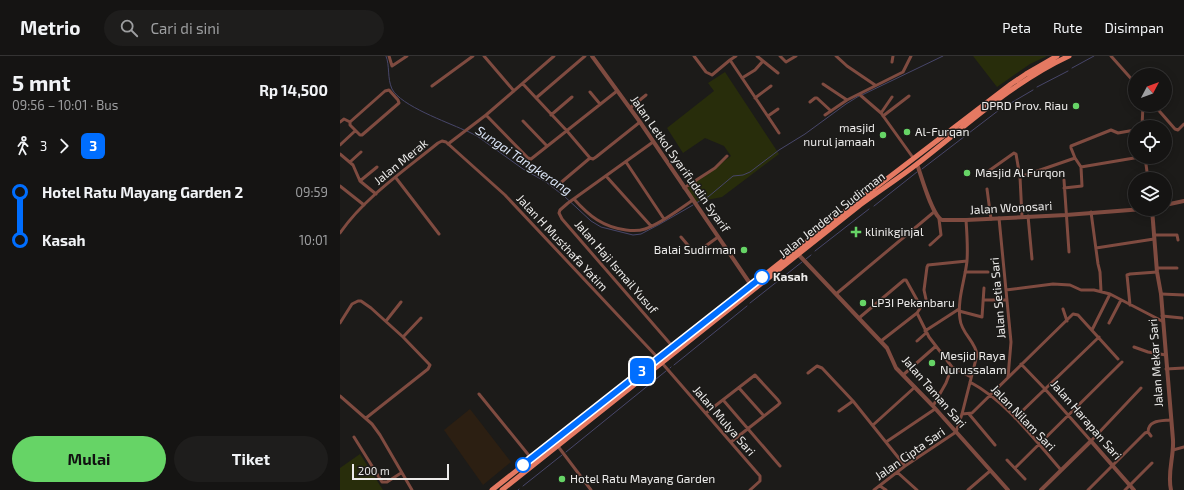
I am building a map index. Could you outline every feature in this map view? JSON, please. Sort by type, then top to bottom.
[{"type":"main road","name":"Jalan Jenderal Sudirman","points":[[502,490],[625,392],[661,361],[915,162],[1007,87],[1056,56]]},
{"type":"main road","name":"Jalan Jenderal Sudirman","points":[[492,490],[621,387],[661,361],[673,346],[862,198],[915,162],[1029,78],[1046,67],[1069,56]]},
{"type":"main road","points":[[621,387],[625,392]]},
{"type":"street","points":[[388,56],[391,65],[393,66],[407,56]]},
{"type":"street","points":[[432,86],[473,56]]},
{"type":"street","points":[[484,56],[514,91]]},
{"type":"street","name":"Jalan Merak","points":[[340,233],[347,223],[376,194],[440,142],[443,141],[448,144],[486,115],[554,56]]},
{"type":"street","points":[[536,98],[585,56]]},
{"type":"street","name":"Jalan Letkol Syarifuddin Syarif","points":[[592,56],[640,122],[751,285]]},
{"type":"street","points":[[696,57],[706,72],[712,75],[736,56]]},
{"type":"street","points":[[757,56],[778,73]]},
{"type":"street","points":[[780,56],[786,62],[796,56]]},
{"type":"street","points":[[836,56],[875,85]]},
{"type":"street","points":[[892,62],[894,56]]},
{"type":"street","points":[[825,115],[847,100],[903,72],[911,56]]},
{"type":"street","points":[[1111,56],[1128,75]]},
{"type":"street","points":[[730,60],[779,133]]},
{"type":"street","points":[[742,78],[755,70],[763,61]]},
{"type":"street","points":[[523,84],[590,158]]},
{"type":"street","points":[[823,84],[847,100]]},
{"type":"street","points":[[755,98],[771,86]]},
{"type":"street","points":[[340,122],[344,119],[350,122],[350,125],[360,136],[399,102],[390,91],[386,90],[350,122]]},
{"type":"street","points":[[486,115],[529,159],[618,91]]},
{"type":"street","points":[[590,92],[600,104]]},
{"type":"street","points":[[859,94],[882,114],[915,162],[934,212],[939,219],[941,235],[930,245]]},
{"type":"street","points":[[630,108],[646,95]]},
{"type":"street","points":[[882,114],[909,96]]},
{"type":"street","points":[[551,114],[572,97]]},
{"type":"street","points":[[882,114],[892,97]]},
{"type":"street","points":[[810,102],[817,98],[831,112]]},
{"type":"street","points":[[768,116],[778,109]]},
{"type":"street","points":[[1160,112],[1175,129],[1178,130],[1184,124]]},
{"type":"street","points":[[523,121],[547,146]]},
{"type":"street","points":[[558,184],[590,158],[595,158],[640,122]]},
{"type":"street","points":[[1128,131],[1118,133],[1111,130],[1072,146],[1071,148],[1081,167],[1128,159]]},
{"type":"street","points":[[340,145],[355,131]]},
{"type":"street","name":"Jalan Haji Ismail Yusuf","points":[[653,142],[568,203],[558,213],[673,346]]},
{"type":"street","name":"Jalan H Musthafa Yatim","points":[[448,144],[505,195],[661,361]]},
{"type":"street","points":[[350,162],[361,152]]},
{"type":"street","points":[[983,175],[1015,153],[1017,155],[1020,177],[1022,217]]},
{"type":"street","points":[[340,154],[354,167],[360,180],[376,194]]},
{"type":"street","points":[[684,188],[715,168],[727,156]]},
{"type":"street","points":[[1020,177],[1075,158]]},
{"type":"street","points":[[626,162],[664,219]]},
{"type":"street","points":[[360,180],[377,167]]},
{"type":"street","name":"Jalan Wonosari","points":[[1064,188],[1082,186],[1081,167]]},
{"type":"street","points":[[606,176],[651,226]]},
{"type":"street","points":[[396,178],[439,234]]},
{"type":"street","points":[[1064,180],[1069,252]]},
{"type":"street","points":[[340,186],[364,205]]},
{"type":"street","points":[[987,189],[991,219]]},
{"type":"street","points":[[573,200],[592,217],[609,227],[636,231],[651,226],[664,219],[693,200]]},
{"type":"street","points":[[1172,204],[1184,201]]},
{"type":"street","name":"Jalan Wonosari","points":[[939,219],[991,219],[1128,210]]},
{"type":"street","points":[[836,294],[934,212]]},
{"type":"street","points":[[1091,212],[1100,272],[1101,291]]},
{"type":"street","points":[[1028,216],[1032,259]]},
{"type":"street","name":"Jalan Mekar Sari","points":[[1152,216],[1157,270],[1161,294],[1173,450],[1169,481],[1171,490]]},
{"type":"street","name":"Jalan Setia Sari","points":[[999,218],[1011,342],[1008,377]]},
{"type":"street","points":[[956,432],[978,354],[962,328],[959,310],[967,261],[966,220]]},
{"type":"street","points":[[1096,248],[1154,237],[1177,235],[1178,240]]},
{"type":"street","points":[[681,237],[696,253],[718,238]]},
{"type":"street","name":"Jalan Taman Sari","points":[[798,254],[881,341],[889,352],[896,368],[1008,490]]},
{"type":"street","points":[[881,341],[917,313],[920,307],[927,304],[924,290],[928,265],[967,261]]},
{"type":"street","points":[[1130,305],[1127,275],[1177,268]]},
{"type":"street","points":[[965,272],[988,272]]},
{"type":"street","points":[[859,318],[904,280],[906,280],[920,307]]},
{"type":"street","points":[[1006,290],[1065,284],[1083,291],[1101,291],[1110,294],[1130,305],[1162,319],[1182,318]]},
{"type":"street","points":[[959,310],[982,317],[984,288]]},
{"type":"street","points":[[1092,330],[1110,294]]},
{"type":"street","points":[[1161,294],[1184,295]]},
{"type":"street","points":[[983,300],[1006,300]]},
{"type":"street","points":[[1109,322],[1121,300]]},
{"type":"street","points":[[340,323],[349,307],[358,301],[364,303],[403,337],[429,363],[430,366],[366,418]]},
{"type":"street","points":[[386,321],[401,302]]},
{"type":"street","points":[[1063,309],[1067,321]]},
{"type":"street","points":[[918,341],[926,332],[959,310]]},
{"type":"street","points":[[917,313],[926,332],[952,367],[971,377]]},
{"type":"street","points":[[962,414],[969,414],[1073,314],[1078,314],[1118,359]]},
{"type":"street","points":[[403,337],[421,318]]},
{"type":"street","points":[[1015,418],[1099,337]]},
{"type":"street","points":[[903,375],[936,346]]},
{"type":"street","points":[[1134,347],[1148,352],[1166,355]]},
{"type":"street","name":"Jalan Mulya Sari","points":[[661,361],[760,478],[760,482],[750,490]]},
{"type":"street","points":[[1015,468],[1122,362]]},
{"type":"street","name":"Jalan Harapan Sari","points":[[1022,364],[1134,490]]},
{"type":"street","points":[[808,372],[817,366],[822,368],[853,401],[905,466]]},
{"type":"street","points":[[886,442],[934,408],[952,367]]},
{"type":"street","points":[[1166,369],[1184,368]]},
{"type":"street","points":[[706,413],[724,401],[754,375],[778,400],[780,403],[778,405],[731,442]]},
{"type":"street","name":"Jalan Nilam Sari","points":[[970,382],[990,394],[1015,418],[1060,470]]},
{"type":"street","points":[[872,425],[915,387]]},
{"type":"street","points":[[739,388],[764,416]]},
{"type":"street","points":[[1041,490],[1091,441],[1141,388]]},
{"type":"street","points":[[479,394],[531,458]]},
{"type":"street","points":[[340,396],[366,418],[380,435],[412,490]]},
{"type":"street","points":[[724,401],[780,466]]},
{"type":"street","points":[[839,410],[853,401]]},
{"type":"street","points":[[969,414],[995,445]]},
{"type":"street","points":[[1150,436],[1148,427],[1151,424],[1170,420]]},
{"type":"street","name":"Jalan Cipta Sari","points":[[874,490],[905,466],[956,432]]},
{"type":"street","points":[[1088,490],[1144,433],[1148,432]]},
{"type":"street","points":[[354,437],[382,482],[387,482],[401,473]]},
{"type":"street","points":[[557,445],[591,490]]},
{"type":"street","points":[[1173,450],[1184,447]]},
{"type":"street","points":[[1007,460],[1025,479]]},
{"type":"street","points":[[1126,490],[1152,463]]},
{"type":"street","points":[[968,490],[990,471]]},
{"type":"street","points":[[897,472],[917,490]]},
{"type":"street","points":[[880,486],[886,490]]},
{"type":"shaded area","points":[[470,409],[511,462],[483,485],[444,430]]},
{"type":"green space","points":[[973,56],[1047,56],[1030,64],[997,87]]},
{"type":"green space","points":[[725,72],[779,154],[722,197],[696,202],[687,188],[731,156],[724,146],[705,138],[683,153],[667,128],[714,91],[708,83]]},
{"type":"green space","points":[[360,454],[383,490],[340,490],[340,468]]},
{"type":"waterway","name":"Sungai Tangkerang","points":[[386,56],[390,85],[397,95],[414,107],[464,130]]},
{"type":"waterway","name":"Sungai Tangkerang","points":[[862,95],[943,56]]},
{"type":"waterway","points":[[1072,68],[1094,56]]},
{"type":"waterway","points":[[1037,87],[1068,71]]},
{"type":"waterway","points":[[922,169],[999,110],[1033,90]]},
{"type":"waterway","name":"Sungai Tangkerang","points":[[696,203],[708,197],[733,176],[743,175],[750,172],[779,150],[805,134],[859,96]]},
{"type":"waterway","name":"Sungai Tangkerang","points":[[467,131],[477,136],[523,169],[546,182],[564,196],[591,221],[601,227],[633,235],[641,234],[693,205]]},
{"type":"waterway","points":[[874,206],[917,172]]},
{"type":"waterway","points":[[815,251],[869,209]]},
{"type":"waterway","points":[[806,259],[811,255]]},
{"type":"waterway","points":[[750,303],[802,262]]},
{"type":"waterway","points":[[674,365],[747,306]]},
{"type":"waterway","points":[[566,452],[666,371]]},
{"type":"waterway","points":[[523,486],[562,455]]},
{"type":"bus line","name":"3","points":[[523,465],[762,277]]},
{"type":"place","name":"DPRD Prov. Riau","points":[[1076,106]]},
{"type":"place","name":"Al-Furqan","points":[[907,132]]},
{"type":"place","name":"masjid nurul jamaah","points":[[883,135]]},
{"type":"place","name":"Masjid Al Furqon","points":[[967,173]]},
{"type":"place","name":"klinikginjal","points":[[856,232]]},
{"type":"place","name":"Balai Sudirman","points":[[744,250]]},
{"type":"place","name":"Kasah","points":[[762,277]]},
{"type":"place","name":"LP3I Pekanbaru","points":[[863,303]]},
{"type":"place","name":"Mesjid Raya Nurussalam","points":[[932,363]]},
{"type":"place","name":"Hotel Ratu Mayang Garden","points":[[562,479]]}]
